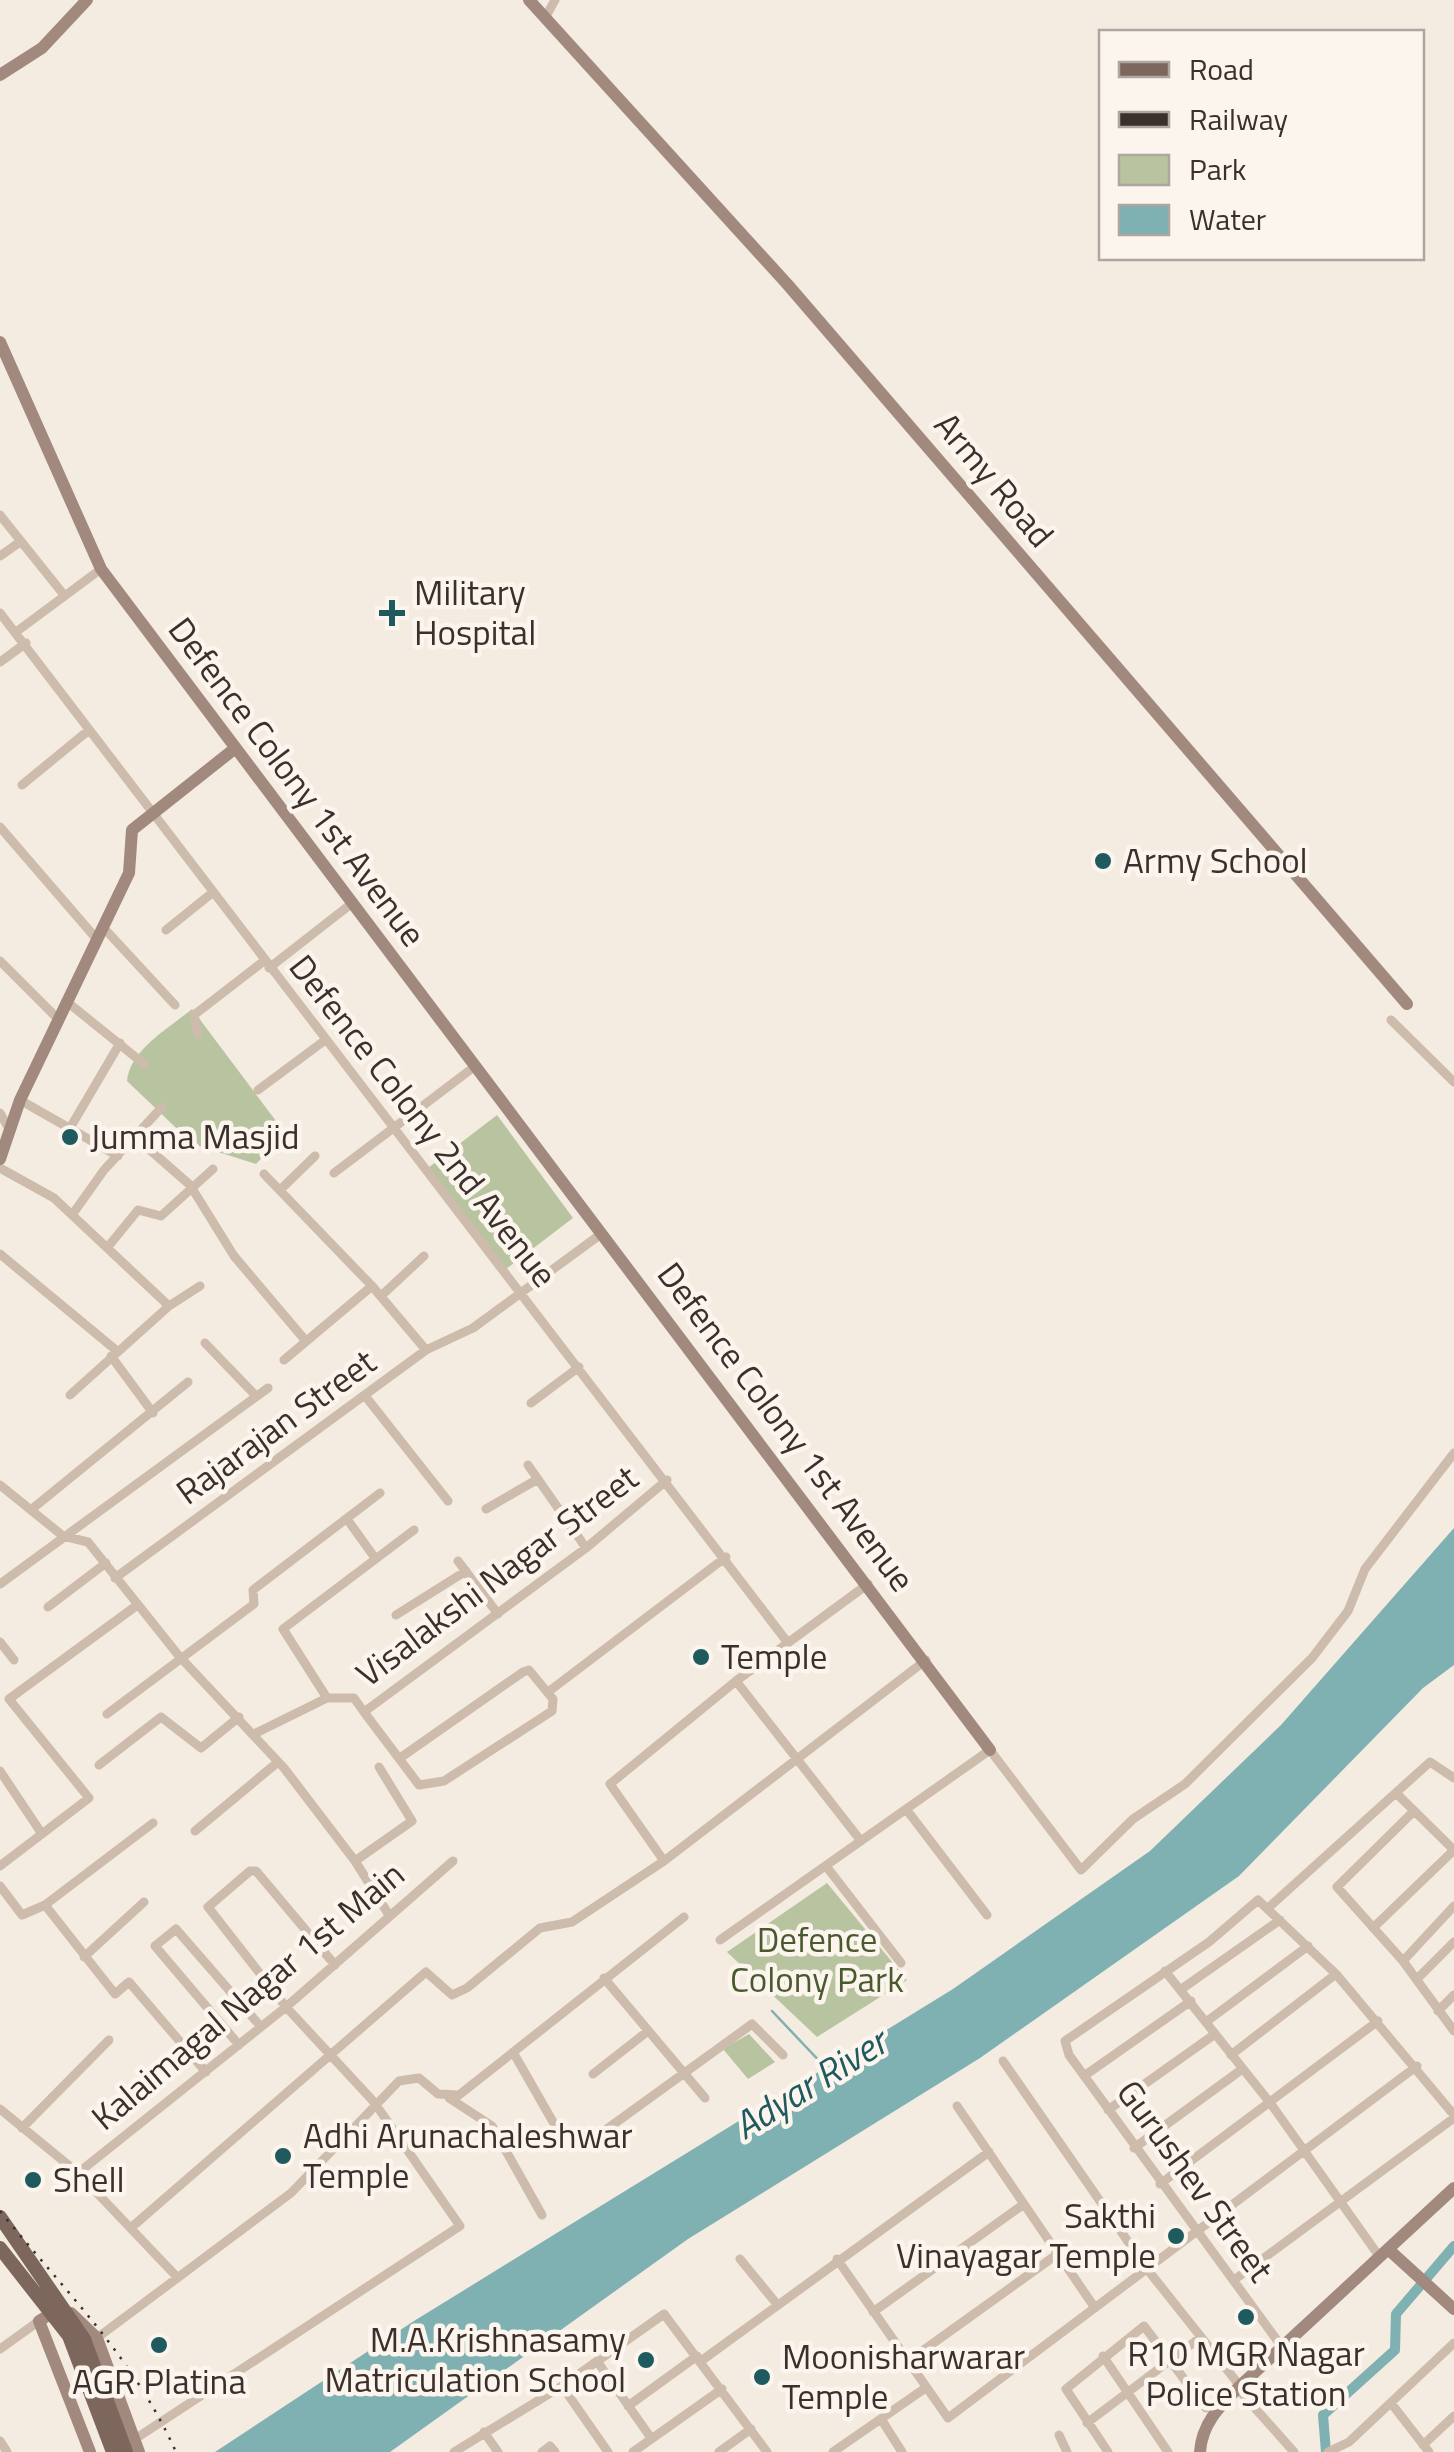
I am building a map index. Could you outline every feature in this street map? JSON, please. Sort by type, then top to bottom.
[{"type":"main road","points":[[0,2216],[52,2314]]},
{"type":"main road","points":[[0,2248],[52,2314],[83,2338],[126,2452]]},
{"type":"main road","points":[[83,2338],[113,2452]]},
{"type":"street","points":[[0,75],[42,48],[87,0]]},
{"type":"street","name":"Army Road","points":[[529,0],[775,270],[1407,1004]]},
{"type":"street","points":[[545,18],[555,0]]},
{"type":"street","name":"Defence Colony 1st Avenue","points":[[0,342],[101,569],[233,750],[926,1660],[1081,1870],[1133,1819],[1185,1784],[1312,1658],[1348,1612],[1364,1569],[1454,1452]]},
{"type":"street","points":[[0,515],[64,595]]},
{"type":"street","points":[[0,556],[20,542]]},
{"type":"street","points":[[16,632],[101,569]]},
{"type":"street","name":"Defence Colony 2nd Avenue","points":[[0,613],[324,1041],[726,1557],[788,1643]]},
{"type":"street","points":[[0,662],[26,643]]},
{"type":"street","points":[[22,785],[89,730]]},
{"type":"street","points":[[0,1159],[20,1100],[97,931],[129,873],[132,830],[152,810],[233,750]]},
{"type":"street","points":[[0,828],[97,931],[175,1004]]},
{"type":"street","points":[[166,930],[212,893]]},
{"type":"street","points":[[198,1034],[194,1015],[350,904]]},
{"type":"street","points":[[0,961],[57,1018]]},
{"type":"street","points":[[66,1001],[144,1064]]},
{"type":"street","points":[[1391,1020],[1454,1082]]},
{"type":"street","points":[[258,1090],[324,1041]]},
{"type":"street","points":[[70,1128],[120,1043]]},
{"type":"street","points":[[334,1173],[474,1067]]},
{"type":"street","points":[[20,1100],[118,1156]]},
{"type":"street","points":[[72,1215],[162,1107]]},
{"type":"street","points":[[0,1114],[9,1129]]},
{"type":"street","points":[[134,1136],[194,1190],[234,1256],[306,1340]]},
{"type":"street","points":[[280,1190],[315,1156]]},
{"type":"street","points":[[0,1168],[54,1198],[169,1306]]},
{"type":"street","points":[[107,1248],[138,1210],[161,1216],[213,1169]]},
{"type":"street","points":[[264,1174],[372,1286],[426,1350]]},
{"type":"street","name":"Rajarajan Street","points":[[115,1578],[366,1398],[426,1350],[474,1328],[601,1234]]},
{"type":"street","points":[[0,1254],[114,1354],[153,1412]]},
{"type":"street","points":[[380,1296],[424,1256]]},
{"type":"street","points":[[70,1395],[169,1306],[200,1286]]},
{"type":"street","points":[[284,1360],[372,1286]]},
{"type":"street","points":[[205,1343],[256,1396]]},
{"type":"street","points":[[531,1402],[579,1368]]},
{"type":"street","points":[[32,1509],[188,1382]]},
{"type":"street","points":[[0,1584],[268,1388]]},
{"type":"street","points":[[366,1398],[448,1501]]},
{"type":"street","points":[[528,1465],[586,1548]]},
{"type":"street","points":[[486,1509],[538,1479]]},
{"type":"street","name":"Visalakshi Nagar Street","points":[[254,1734],[328,1698],[354,1698],[364,1712],[586,1548],[667,1480]]},
{"type":"street","points":[[0,1485],[63,1536],[88,1542],[178,1656],[278,1762],[355,1860],[388,1915]]},
{"type":"street","points":[[107,1714],[178,1656],[254,1604],[253,1590],[380,1494]]},
{"type":"street","points":[[346,1519],[375,1558]]},
{"type":"street","points":[[328,1698],[283,1630],[414,1530]]},
{"type":"street","points":[[548,1692],[726,1557]]},
{"type":"street","points":[[458,1562],[498,1614]]},
{"type":"street","points":[[48,1608],[106,1563]]},
{"type":"street","points":[[396,1615],[466,1572]]},
{"type":"street","points":[[664,1861],[610,1784],[736,1682],[868,1584]]},
{"type":"street","points":[[0,1866],[88,1798],[4,1703],[136,1606]]},
{"type":"street","points":[[0,1642],[14,1660]]},
{"type":"street","points":[[133,2226],[426,1972],[452,1994],[467,1988],[540,1928],[572,1922],[664,1861],[926,1660]]},
{"type":"street","points":[[364,1712],[419,1784],[444,1781],[552,1711],[554,1704],[529,1670],[523,1672],[400,1758]]},
{"type":"street","points":[[736,1682],[861,1841]]},
{"type":"street","points":[[100,1765],[162,1717],[201,1748],[239,1717]]},
{"type":"street","points":[[720,1940],[990,1750]]},
{"type":"street","points":[[195,1831],[278,1762]]},
{"type":"street","points":[[1267,1909],[1430,1762],[1454,1778]]},
{"type":"street","points":[[355,1860],[412,1821],[379,1768]]},
{"type":"street","points":[[0,1771],[42,1834]]},
{"type":"street","points":[[1373,1928],[1454,1850],[1396,1793]]},
{"type":"street","points":[[906,1809],[987,1915]]},
{"type":"street","points":[[1414,1811],[1337,1886],[1402,1961],[1454,2031]]},
{"type":"street","points":[[2,1888],[22,1915],[46,1905],[154,1823]]},
{"type":"street","name":"Kalaimagal Nagar 1st Main","points":[[78,2173],[286,2007],[453,1861]]},
{"type":"street","points":[[826,1866],[901,1962]]},
{"type":"street","points":[[52,2314],[83,2338],[137,2445],[460,2226],[374,2102],[286,2007],[208,1907],[250,1871],[256,1872],[335,1965]]},
{"type":"street","points":[[1234,2280],[1340,2202],[1454,2116],[1336,1974],[1258,1900],[1210,1942],[1165,1971],[1183,1988],[1241,2070],[1271,2104],[1340,2202],[1384,2253],[1454,2308]]},
{"type":"street","points":[[84,1957],[144,1902]]},
{"type":"street","points":[[46,1905],[115,1994],[129,1982],[206,2072]]},
{"type":"street","points":[[1402,1961],[1454,1906]]},
{"type":"street","points":[[449,2098],[684,1917]]},
{"type":"street","points":[[1183,1988],[1280,1920]]},
{"type":"street","points":[[239,2046],[155,1946],[176,1929],[261,2027]]},
{"type":"street","points":[[1417,1980],[1454,1942]]},
{"type":"street","points":[[1206,2022],[1308,1946]]},
{"type":"street","name":"Gurushev Street","points":[[1165,1971],[1086,2024],[1064,2046],[1160,2184],[1282,2347]]},
{"type":"street","points":[[1231,2055],[1336,1974]]},
{"type":"street","points":[[604,1978],[705,2098]]},
{"type":"street","points":[[1438,2011],[1454,1995]]},
{"type":"street","points":[[1084,2076],[1190,2001]]},
{"type":"street","points":[[1160,2184],[1378,2021]]},
{"type":"street","points":[[589,2142],[752,2024],[783,2055]]},
{"type":"street","points":[[593,2074],[648,2031]]},
{"type":"street","points":[[1108,2110],[1214,2034]]},
{"type":"street","points":[[22,2128],[109,2040]]},
{"type":"street","points":[[513,2052],[566,2143]]},
{"type":"street","points":[[1002,2062],[1147,2269],[1294,2452]]},
{"type":"street","points":[[837,2259],[924,2389],[948,2418],[1416,2066]]},
{"type":"street","points":[[1134,2148],[1241,2070]]},
{"type":"street","points":[[83,2338],[178,2277],[316,2171],[366,2117],[374,2102],[409,2078],[419,2078],[492,2126],[542,2215]]},
{"type":"street","points":[[957,2106],[1096,2308]]},
{"type":"street","points":[[0,2109],[78,2173],[178,2277]]},
{"type":"street","points":[[628,2406],[989,2152]]},
{"type":"street","points":[[1200,2452],[1201,2437],[1210,2417],[1238,2387],[1454,2188]]},
{"type":"street","points":[[873,2312],[1024,2204]]},
{"type":"street","points":[[907,2362],[1059,2254]]},
{"type":"street","points":[[740,2258],[776,2303]]},
{"type":"street","points":[[0,2349],[52,2314]]},
{"type":"street","points":[[52,2314],[90,2452]]},
{"type":"street","points":[[454,2452],[562,2386],[664,2314],[767,2452]]},
{"type":"street","points":[[1108,2452],[1066,2388],[1144,2326],[1206,2408]]},
{"type":"street","points":[[1087,2423],[1200,2337]]},
{"type":"street","points":[[1328,2452],[1343,2449],[1454,2342]]},
{"type":"street","points":[[1103,2356],[1168,2452]]},
{"type":"street","points":[[597,2361],[651,2438]]},
{"type":"street","points":[[562,2386],[608,2452]]},
{"type":"street","points":[[834,2452],[924,2389]]},
{"type":"street","points":[[633,2452],[722,2390]]},
{"type":"street","points":[[1392,2403],[1426,2448],[1454,2416]]},
{"type":"street","points":[[881,2419],[902,2452]]},
{"type":"street","points":[[718,2452],[751,2429]]},
{"type":"street","points":[[484,2432],[498,2452]]},
{"type":"street","points":[[1059,2435],[1067,2452]]},
{"type":"street","points":[[0,2441],[7,2452]]},
{"type":"street","points":[[542,2452],[550,2446],[554,2452]]},
{"type":"green space","points":[[192,1009],[285,1133],[256,1164],[193,1144],[127,1081],[143,1050]]},
{"type":"green space","points":[[497,1115],[573,1218],[506,1269],[428,1168]]},
{"type":"green space","name":"Defence Colony Park","points":[[827,1883],[907,1980],[817,2037],[727,1952]]},
{"type":"green space","points":[[749,2034],[775,2062],[748,2079],[723,2049]]},
{"type":"water","name":"Adyar River","points":[[1454,1528],[1454,1665],[1423,1688],[1239,1876],[980,2058],[688,2239],[390,2452],[215,2452],[414,2321],[953,1989],[1150,1851],[1281,1725]]},
{"type":"waterway","name":"Adyar River","points":[[772,2011],[825,2067]]},
{"type":"waterway","points":[[1326,2452],[1323,2415],[1395,2350],[1396,2314],[1454,2246]]},
{"type":"railway","points":[[0,2211],[119,2355],[176,2452]]},
{"type":"place","name":"Military Hospital","points":[[392,613]]},
{"type":"place","name":"Army School","points":[[1103,861]]},
{"type":"place","name":"Jumma Masjid","points":[[70,1137]]},
{"type":"place","name":"Temple","points":[[701,1657]]},
{"type":"place","name":"Adhi Arunachaleshwar Temple","points":[[283,2156]]},
{"type":"place","name":"Shell","points":[[33,2180]]},
{"type":"place","name":"Sakthi Vinayagar Temple","points":[[1176,2236]]},
{"type":"place","name":"R10 MGR Nagar Police Station","points":[[1246,2317]]},
{"type":"place","name":"AGR Platina","points":[[159,2345]]},
{"type":"place","name":"M.A.Krishnasamy Matriculation School","points":[[646,2360]]},
{"type":"place","name":"Moonisharwarar Temple","points":[[762,2377]]}]
